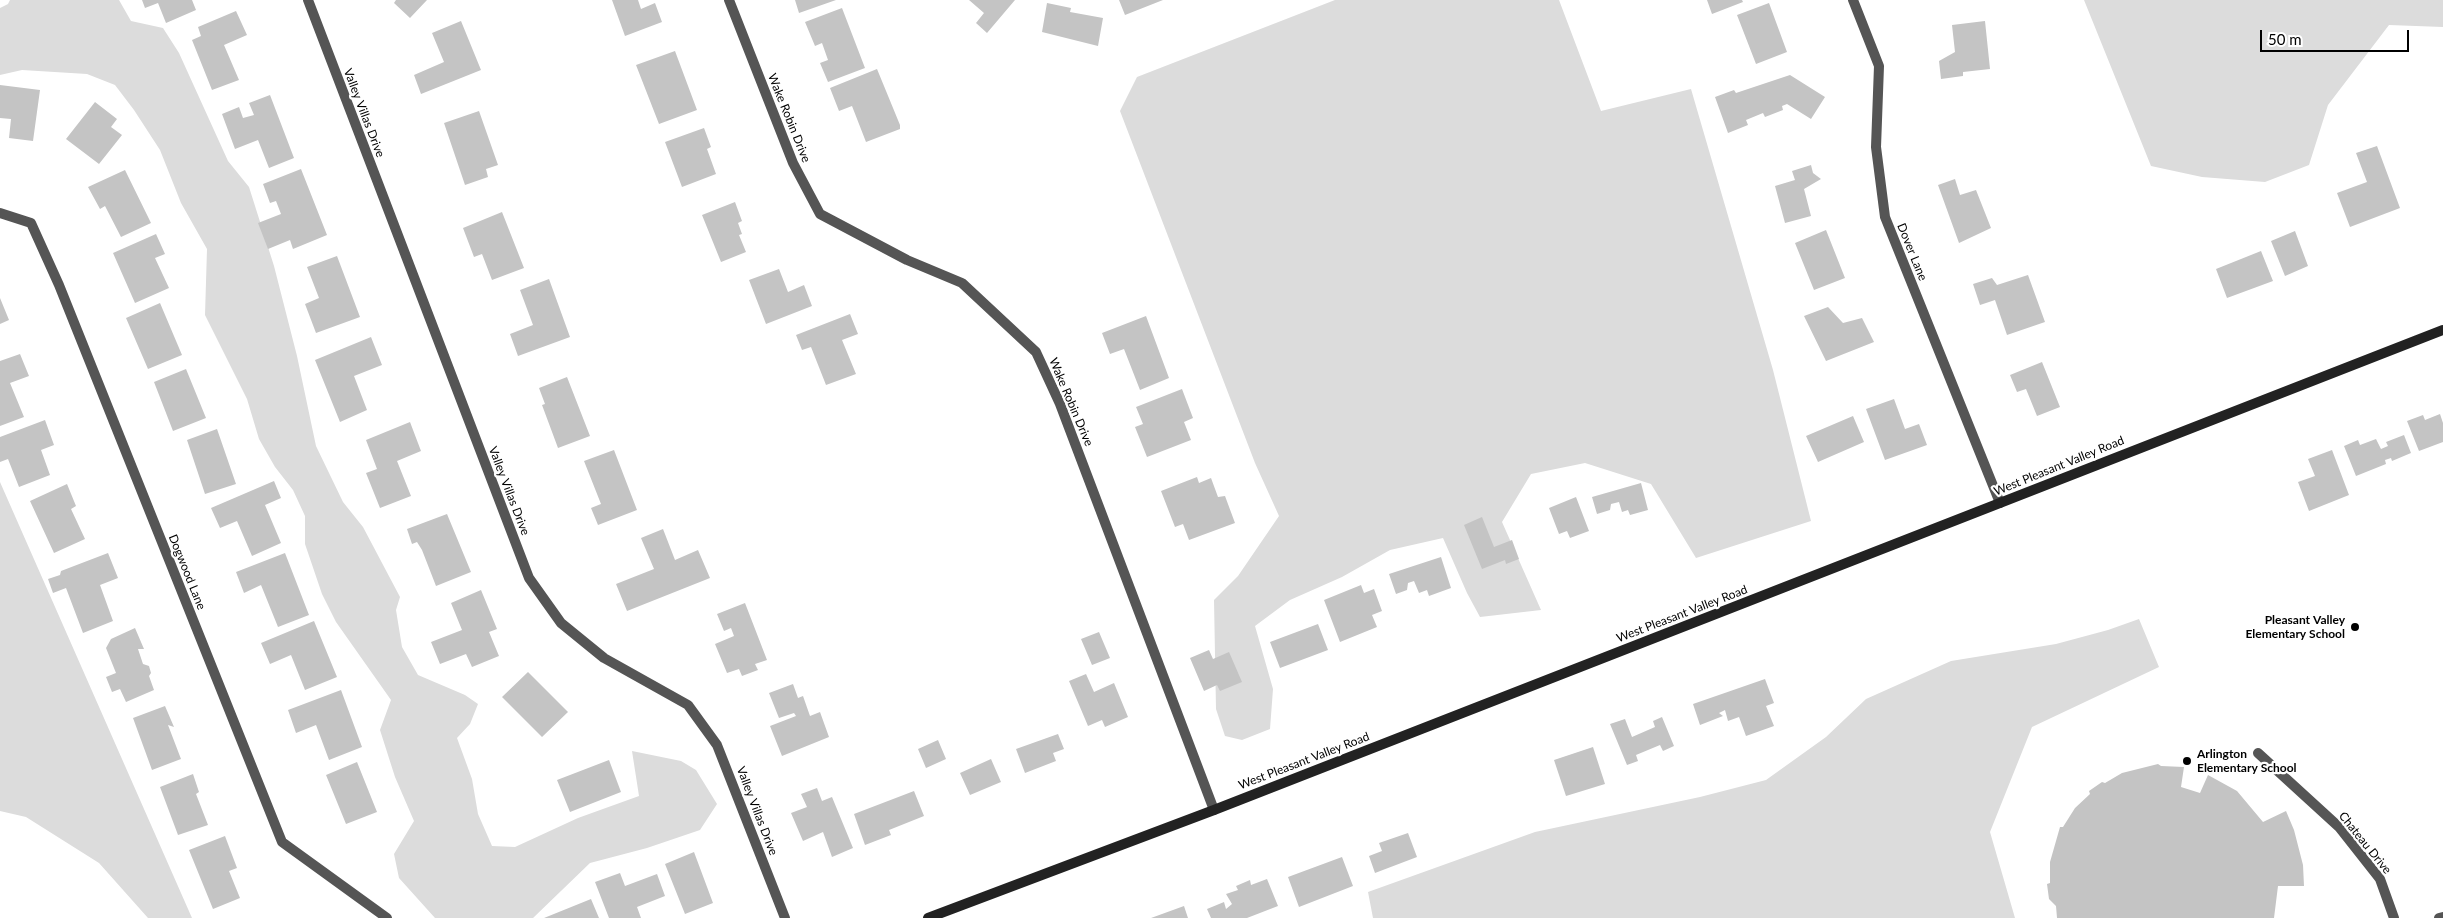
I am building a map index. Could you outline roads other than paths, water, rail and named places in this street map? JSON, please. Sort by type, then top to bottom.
[{"type":"main road","name":"West Pleasant Valley Road","points":[[928,918],[1214,810],[2443,330]]},
{"type":"street","name":"Valley Villas Drive","points":[[308,0],[529,578],[561,623],[604,658],[688,705],[717,745],[785,918]]},
{"type":"street","name":"Wake Robin Drive","points":[[729,0],[793,162],[820,214],[906,260],[962,282],[1036,352],[1060,404],[1214,810]]},
{"type":"street","name":"Dover Lane","points":[[1853,0],[1879,66],[1876,147],[1885,216],[2000,503]]},
{"type":"street","name":"Dogwood Lane","points":[[0,213],[31,223],[62,295],[282,842],[386,918]]},
{"type":"street","name":"Chateau Drive","points":[[2258,753],[2339,827],[2380,879],[2394,918]]},
{"type":"street","points":[[2439,918],[2443,917]]},
{"type":"place","name":"Pleasant Valley Elementary School","points":[[2355,627]]},
{"type":"place","name":"Arlington Elementary School","points":[[2187,761]]}]
